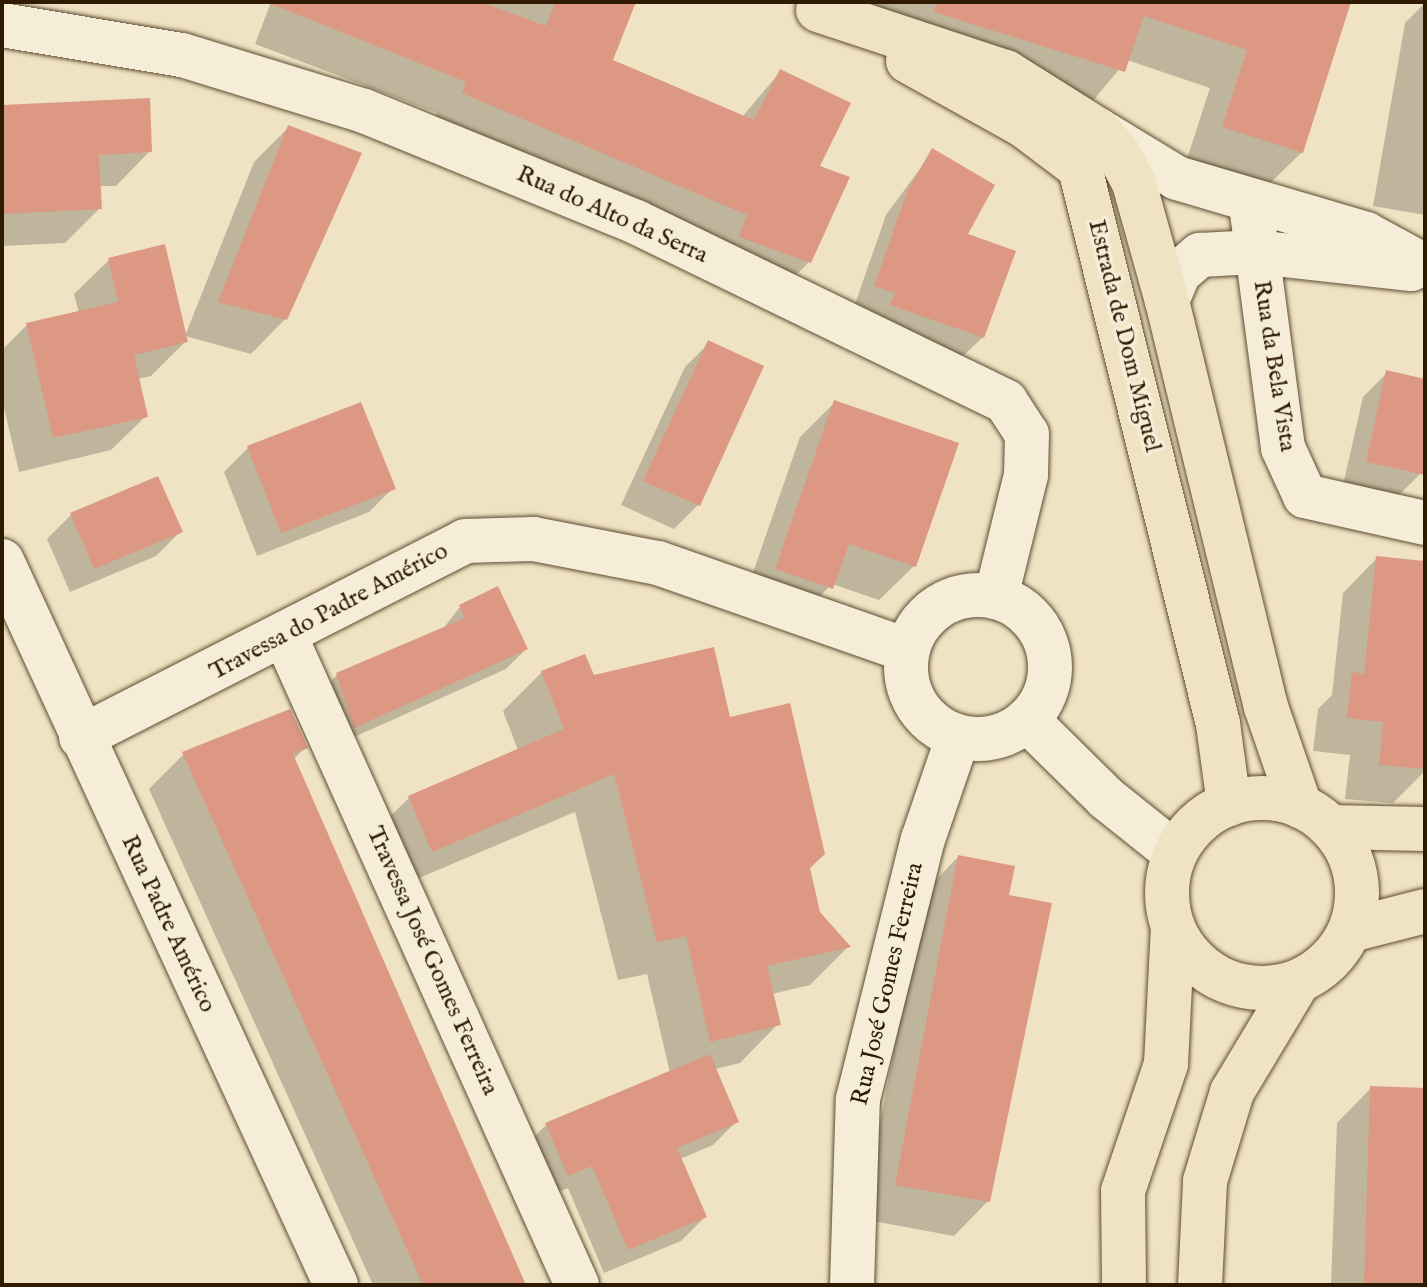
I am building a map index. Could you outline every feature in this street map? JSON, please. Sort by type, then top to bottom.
[{"type":"main road","name":"Estrada de Dom Miguel","points":[[810,6],[1006,72],[1098,130],[1134,183],[1167,301],[1266,707],[1315,816]]},
{"type":"main road","name":"Estrada de Dom Miguel","points":[[810,6],[1023,125],[1080,168],[1218,724],[1229,804]]},
{"type":"main road","points":[[1124,1285],[1123,1191],[1166,1064],[1173,927],[1168,877],[1175,853],[1198,824],[1229,804],[1276,799],[1315,816],[1425,829]]},
{"type":"main road","points":[[1200,1285],[1205,1181],[1232,1092],[1298,982],[1338,952],[1351,930],[1356,876],[1315,816]]},
{"type":"main road","points":[[1351,930],[1425,911]]},
{"type":"main road","points":[[1173,927],[1187,953],[1238,986],[1298,982]]},
{"type":"street","name":"Rua do Alto da Serra","points":[[2,25],[182,55],[364,111],[636,222],[1006,402],[1027,434],[1026,475],[996,597]]},
{"type":"street","name":"Estrada de Dom Miguel","points":[[1098,130],[1177,178],[1251,205],[1366,234],[1425,268]]},
{"type":"street","name":"Rua da Bela Vista","points":[[1251,205],[1283,448],[1305,496],[1345,511],[1425,523]]},
{"type":"street","name":"Estrada de Dom Miguel","points":[[1167,301],[1179,273],[1200,255],[1256,252],[1425,268]]},
{"type":"street","name":"Travessa do Padre Américo","points":[[81,737],[286,638],[465,541],[534,539],[658,563],[907,650]]},
{"type":"street","name":"Rua Padre Américo","points":[[2,561],[336,1285]]},
{"type":"street","points":[[962,597],[996,597],[1017,606],[1045,639],[1049,682],[1027,720],[1007,734],[958,737],[922,713],[905,672],[907,650],[931,611],[962,597]]},
{"type":"street","name":"Travessa José Gomes Ferreira","points":[[286,638],[577,1285]]},
{"type":"street","points":[[1027,720],[1106,798],[1175,853]]},
{"type":"street","name":"Rua José Gomes Ferreira","points":[[852,1285],[858,1099],[923,839],[958,737]]},
{"type":"building","points":[[266,2],[481,2],[546,26],[555,2],[636,2],[613,60],[754,120],[780,69],[851,103],[820,166],[850,177],[811,263],[739,237],[747,215],[462,93],[466,82]]},
{"type":"building","points":[[936,2],[1351,2],[1303,153],[1222,127],[1247,50],[1144,16],[1125,72],[934,12]]},
{"type":"building","points":[[150,98],[152,152],[99,155],[102,209],[2,214],[2,105]]},
{"type":"building","points":[[288,125],[362,153],[287,320],[218,302]]},
{"type":"building","points":[[932,148],[995,185],[968,234],[1016,251],[984,338],[890,305],[895,293],[874,286],[907,192]]},
{"type":"building","points":[[165,244],[188,342],[134,355],[148,417],[53,438],[26,323],[118,302],[108,258]]},
{"type":"building","points":[[708,340],[764,366],[700,506],[643,481]]},
{"type":"building","points":[[1386,370],[1425,379],[1425,475],[1366,462]]},
{"type":"building","points":[[834,400],[959,443],[916,567],[849,544],[833,589],[775,569]]},
{"type":"building","points":[[361,402],[396,489],[281,533],[247,446]]},
{"type":"building","points":[[158,476],[183,532],[94,569],[70,513]]},
{"type":"building","points":[[1376,556],[1425,561],[1425,769],[1379,765],[1383,722],[1347,718],[1352,672],[1364,674]]},
{"type":"building","points":[[498,586],[528,649],[354,728],[336,673],[465,618],[459,605]]},
{"type":"building","points":[[714,647],[730,717],[790,703],[825,854],[810,868],[820,912],[851,947],[767,966],[781,1025],[710,1042],[686,936],[657,942],[614,774],[432,852],[408,796],[564,729],[541,671],[585,654],[594,675]]},
{"type":"building","points":[[290,709],[308,748],[293,754],[526,1285],[423,1285],[182,752]]},
{"type":"building","points":[[958,855],[1015,866],[1009,895],[1052,903],[990,1202],[895,1185]]},
{"type":"building","points":[[710,1054],[739,1122],[677,1148],[707,1217],[628,1250],[592,1166],[568,1176],[545,1123]]},
{"type":"building","points":[[1370,1086],[1425,1088],[1425,1285],[1364,1285]]}]
